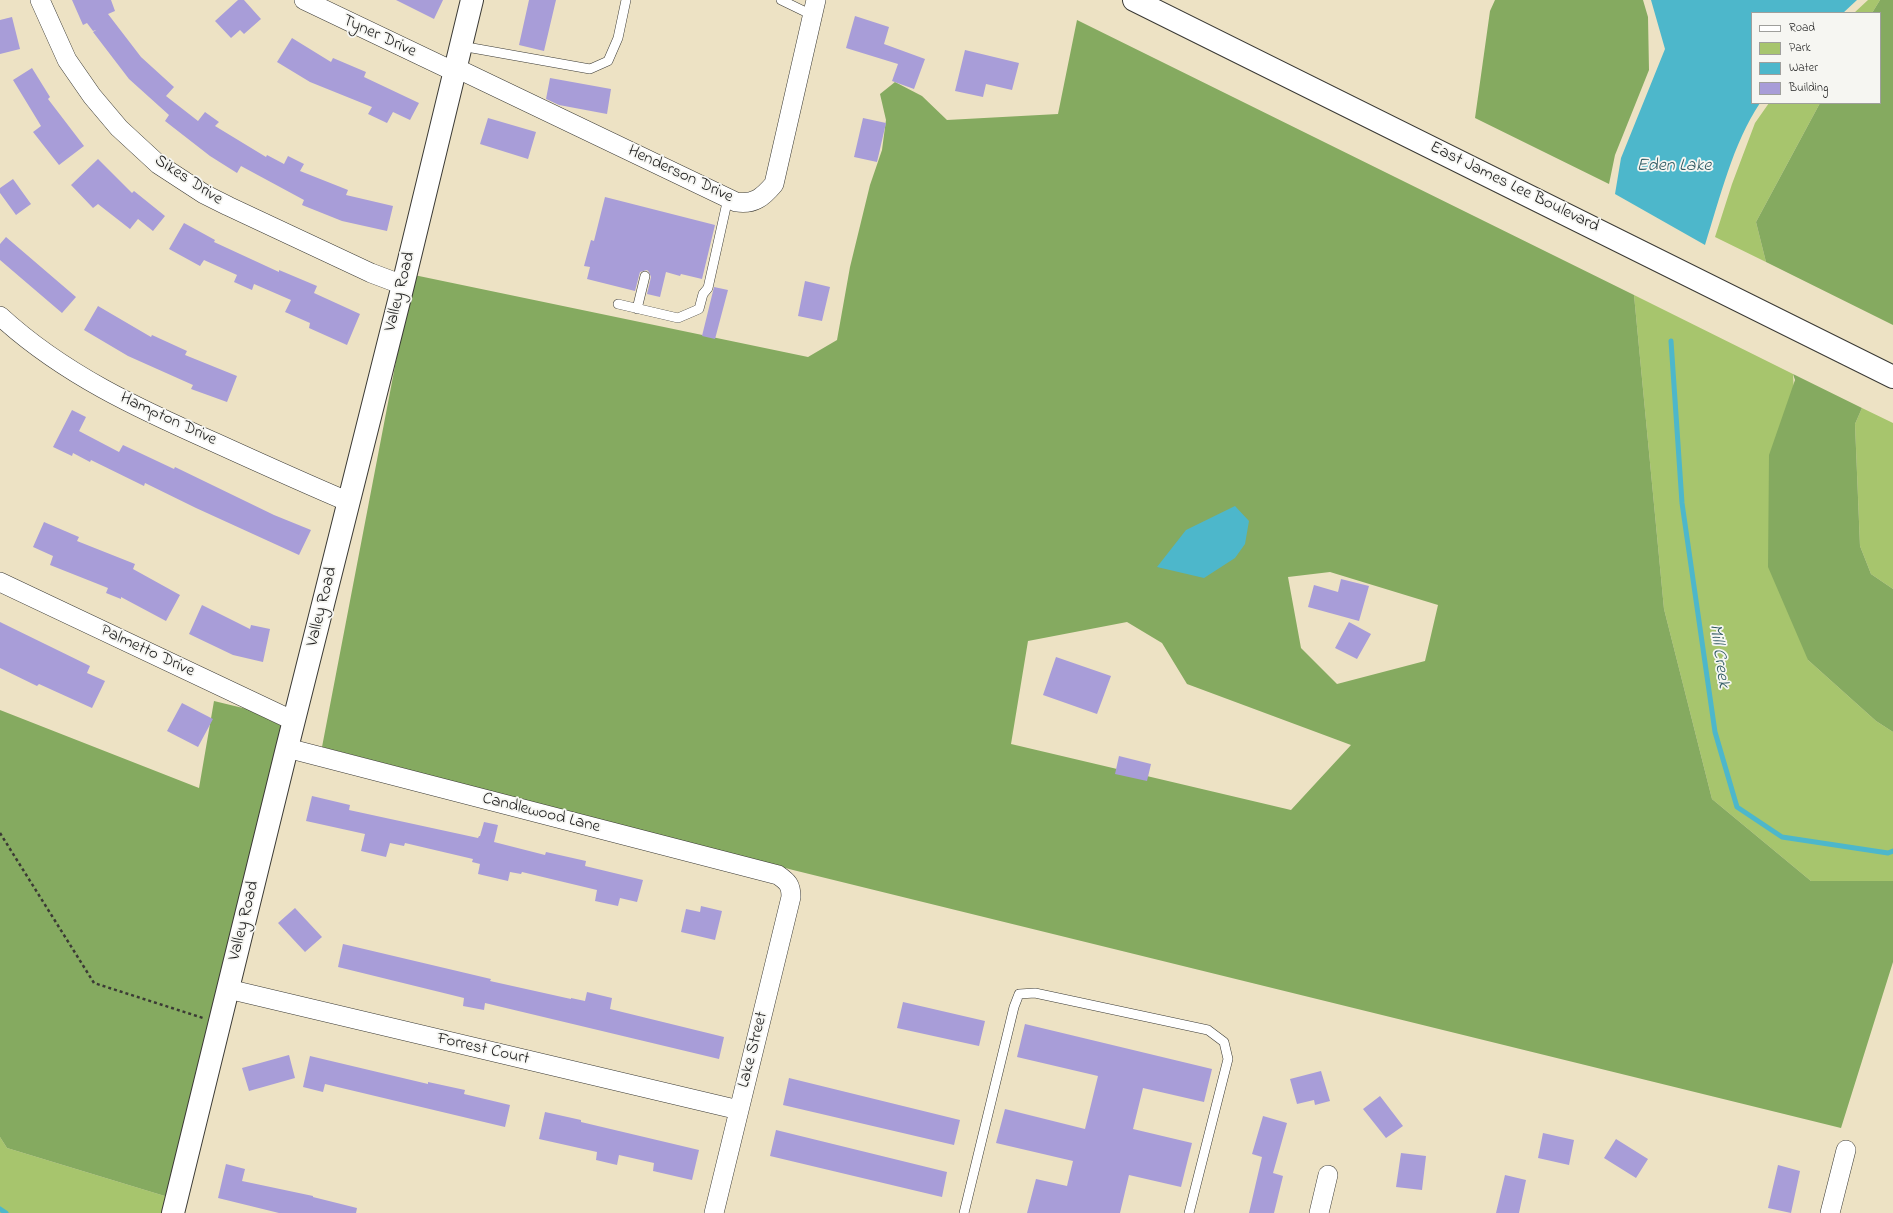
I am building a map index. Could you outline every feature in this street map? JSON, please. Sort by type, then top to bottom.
[{"type":"street","name":"Sikes Drive","points":[[40,0],[64,54],[92,96],[119,128],[158,164],[204,194],[228,206],[371,273],[403,285]]},
{"type":"street","name":"Tyner Drive","points":[[304,0],[456,70]]},
{"type":"street","name":"Valley Road","points":[[173,1213],[456,70],[472,0]]},
{"type":"street","name":"East James Lee Boulevard","points":[[1134,0],[1893,377]]},
{"type":"street","name":"Henderson Drive","points":[[456,70],[736,202],[751,202],[764,195],[774,184],[814,8]]},
{"type":"street","name":"Hampton Drive","points":[[0,316],[17,332],[63,366],[137,408],[349,502]]},
{"type":"street","name":"Palmetto Drive","points":[[0,582],[294,721]]},
{"type":"street","name":"Candlewood Lane","points":[[287,748],[778,875],[788,881],[791,887]]},
{"type":"street","name":"Lake Street","points":[[714,1213],[791,897],[791,887]]},
{"type":"street","name":"Forrest Court","points":[[228,989],[739,1110]]},
{"type":"street","points":[[1830,1213],[1846,1150]]},
{"type":"street","points":[[1319,1213],[1328,1175]]},
{"type":"lane","points":[[461,46],[590,68],[608,61],[618,38],[626,0]]},
{"type":"lane","points":[[781,0],[814,8]]},
{"type":"lane","points":[[618,304],[678,318],[699,309],[703,294],[708,288],[728,198]]},
{"type":"lane","points":[[637,309],[645,276]]},
{"type":"lane","points":[[964,1213],[1014,1007],[1019,994],[1035,993],[1208,1030],[1224,1042],[1228,1058],[1189,1213]]},
{"type":"path","points":[[0,833],[94,984],[220,1023]]},
{"type":"green space","points":[[1495,0],[1643,0],[1648,17],[1649,70],[1615,155],[1609,184],[1475,118],[1490,11]]},
{"type":"green space","points":[[1868,0],[1880,0],[1873,12],[1855,12]]},
{"type":"green space","points":[[1880,0],[1893,0],[1893,325],[1766,262],[1756,222],[1819,104],[1881,104],[1881,12],[1873,12]]},
{"type":"green space","points":[[1077,20],[1634,295],[1664,609],[1712,799],[1811,881],[1893,881],[1893,962],[1841,1128],[793,870],[322,747],[405,314],[414,275],[808,357],[837,340],[850,267],[870,185],[882,150],[886,120],[880,94],[895,82],[922,96],[947,120],[1058,114]],"holes":[[[1330,572],[1438,605],[1425,661],[1337,684],[1301,648],[1288,577]],[[1127,622],[1162,643],[1187,684],[1351,745],[1291,810],[1011,744],[1028,641]]]},
{"type":"green space","points":[[1768,104],[1819,104],[1756,222],[1766,262],[1715,237],[1732,184],[1755,123]]},
{"type":"green space","points":[[1634,295],[1793,374],[1808,660],[1876,721],[1893,732],[1893,881],[1811,881],[1712,799],[1664,609]]},
{"type":"green space","points":[[1793,374],[1862,408],[1855,424],[1860,546],[1871,574],[1893,589],[1893,732],[1876,721],[1808,660],[1768,567],[1769,455],[1795,380]]},
{"type":"green space","points":[[1862,408],[1893,423],[1893,589],[1871,574],[1860,546],[1855,424]]},
{"type":"green space","points":[[214,701],[247,709],[282,726],[168,1197],[7,1148],[0,1137],[0,710],[199,788]]},
{"type":"green space","points":[[0,1137],[7,1148],[168,1197],[165,1213],[0,1213]]},
{"type":"water","name":"Eden Lake","points":[[1651,0],[1857,0],[1844,12],[1751,12],[1751,104],[1759,104],[1742,135],[1728,171],[1705,245],[1615,194],[1621,158],[1665,49]]},
{"type":"water","points":[[1235,506],[1249,521],[1245,544],[1235,558],[1204,578],[1157,567],[1186,530]]},
{"type":"building","points":[[72,0],[111,0],[115,11],[108,14],[141,57],[174,87],[166,96],[198,121],[205,112],[219,122],[215,126],[266,157],[267,155],[284,164],[288,156],[304,164],[300,171],[348,190],[346,195],[393,206],[387,231],[342,221],[302,205],[304,200],[241,166],[237,173],[210,156],[165,121],[169,115],[129,79],[93,32],[96,30],[93,31],[87,23],[83,25]]},
{"type":"building","points":[[238,0],[244,0],[261,19],[244,34],[240,30],[231,38],[215,21]]},
{"type":"building","points":[[396,0],[443,0],[434,19]]},
{"type":"building","points":[[529,0],[556,0],[544,51],[519,45]]},
{"type":"building","points":[[855,16],[889,27],[884,44],[925,59],[914,89],[892,81],[898,64],[846,48]]},
{"type":"building","points":[[12,17],[20,49],[0,54],[0,20]]},
{"type":"building","points":[[292,38],[331,62],[333,58],[366,72],[364,77],[419,103],[410,120],[393,112],[387,123],[368,114],[372,107],[310,82],[277,62]]},
{"type":"building","points":[[965,50],[1019,63],[1012,90],[986,84],[983,97],[955,91]]},
{"type":"building","points":[[32,68],[50,97],[48,99],[84,146],[59,165],[33,132],[41,126],[13,80]]},
{"type":"building","points":[[550,78],[611,89],[607,114],[559,105],[546,99]]},
{"type":"building","points":[[488,118],[536,132],[528,159],[480,144]]},
{"type":"building","points":[[863,118],[886,123],[877,162],[854,157]]},
{"type":"building","points":[[98,159],[132,193],[134,191],[165,216],[153,231],[138,219],[130,229],[98,204],[93,208],[71,185]]},
{"type":"building","points":[[13,179],[31,204],[16,215],[0,193],[0,188]]},
{"type":"building","points":[[605,197],[715,225],[702,279],[681,274],[680,276],[666,272],[660,297],[647,294],[651,277],[647,270],[640,272],[635,291],[587,279],[590,267],[584,266],[591,240],[594,241]]},
{"type":"building","points":[[184,223],[215,240],[214,242],[279,272],[279,270],[317,286],[314,293],[360,314],[347,345],[309,328],[310,323],[285,312],[291,300],[254,284],[252,290],[234,282],[237,275],[204,260],[200,266],[169,249]]},
{"type":"building","points":[[6,237],[76,297],[62,313],[0,260],[0,244]]},
{"type":"building","points":[[805,281],[830,287],[822,321],[798,316]]},
{"type":"building","points":[[714,287],[728,290],[715,339],[702,336]]},
{"type":"building","points":[[98,306],[151,337],[152,335],[187,351],[185,355],[237,376],[227,402],[191,389],[193,385],[128,356],[84,330]]},
{"type":"building","points":[[72,410],[86,417],[79,431],[119,452],[123,445],[174,469],[175,467],[274,515],[311,530],[299,555],[145,483],[144,486],[91,460],[90,462],[73,453],[72,456],[53,447]]},
{"type":"building","points":[[44,522],[79,537],[77,541],[135,564],[133,569],[180,595],[166,621],[121,597],[121,599],[106,593],[108,588],[50,565],[53,556],[33,547]]},
{"type":"building","points":[[1341,579],[1369,586],[1359,621],[1308,607],[1314,585],[1338,592]]},
{"type":"building","points":[[202,605],[250,629],[251,625],[270,629],[263,662],[233,655],[189,634]]},
{"type":"building","points":[[0,622],[90,666],[87,673],[105,681],[92,708],[39,684],[37,686],[0,668]]},
{"type":"building","points":[[1349,622],[1371,634],[1357,659],[1335,648]]},
{"type":"building","points":[[1056,657],[1111,676],[1097,714],[1043,695]]},
{"type":"building","points":[[182,703],[213,719],[198,747],[167,731]]},
{"type":"building","points":[[1119,756],[1151,764],[1147,781],[1115,774]]},
{"type":"building","points":[[312,796],[350,805],[349,810],[478,838],[484,822],[498,825],[494,842],[545,855],[546,852],[586,861],[585,866],[643,880],[637,902],[620,898],[618,906],[595,901],[597,890],[522,872],[521,874],[510,872],[508,881],[478,874],[480,864],[472,862],[473,859],[405,843],[404,846],[390,843],[386,857],[361,851],[365,834],[306,821]]},
{"type":"building","points":[[701,906],[722,911],[715,940],[681,932],[686,909],[700,912]]},
{"type":"building","points":[[295,908],[322,937],[305,952],[278,923]]},
{"type":"building","points":[[343,944],[491,979],[490,981],[571,999],[585,1001],[587,992],[612,998],[610,1009],[724,1037],[719,1059],[485,1003],[484,1010],[463,1006],[464,998],[338,967]]},
{"type":"building","points":[[903,1002],[985,1021],[979,1046],[897,1028]]},
{"type":"building","points":[[1025,1024],[1212,1069],[1204,1102],[1143,1088],[1133,1129],[1192,1143],[1181,1187],[1129,1175],[1120,1213],[1027,1213],[1036,1179],[1067,1186],[1073,1161],[996,1143],[1005,1109],[1085,1129],[1098,1076],[1017,1057]]},
{"type":"building","points":[[289,1055],[295,1078],[249,1091],[242,1068]]},
{"type":"building","points":[[310,1056],[428,1084],[428,1082],[465,1090],[464,1094],[510,1105],[505,1127],[325,1084],[323,1092],[303,1087]]},
{"type":"building","points":[[1321,1071],[1330,1101],[1315,1105],[1314,1100],[1297,1104],[1290,1079]]},
{"type":"building","points":[[789,1078],[960,1120],[954,1145],[783,1105]]},
{"type":"building","points":[[1380,1096],[1403,1126],[1386,1138],[1363,1109]]},
{"type":"building","points":[[545,1112],[699,1150],[692,1180],[653,1171],[654,1163],[619,1155],[617,1165],[596,1160],[597,1152],[539,1139]]},
{"type":"building","points":[[1263,1116],[1287,1123],[1273,1173],[1283,1176],[1274,1213],[1249,1213],[1262,1157],[1252,1154]]},
{"type":"building","points":[[776,1130],[947,1172],[942,1197],[770,1156]]},
{"type":"building","points":[[1543,1133],[1574,1140],[1569,1165],[1538,1158]]},
{"type":"building","points":[[1616,1139],[1648,1159],[1636,1178],[1604,1158]]},
{"type":"building","points":[[1401,1153],[1426,1156],[1422,1190],[1396,1187]]},
{"type":"building","points":[[226,1164],[245,1169],[242,1181],[313,1196],[357,1208],[356,1213],[279,1213],[218,1198]]},
{"type":"building","points":[[1778,1165],[1800,1171],[1791,1213],[1768,1208]]},
{"type":"building","points":[[1505,1175],[1526,1180],[1519,1213],[1496,1213]]},
{"type":"waterway","name":"Mill Creek","points":[[1671,341],[1682,503],[1715,732],[1737,807],[1782,837],[1888,853],[1893,851]]},
{"type":"waterway","points":[[0,1209],[6,1213]]}]
